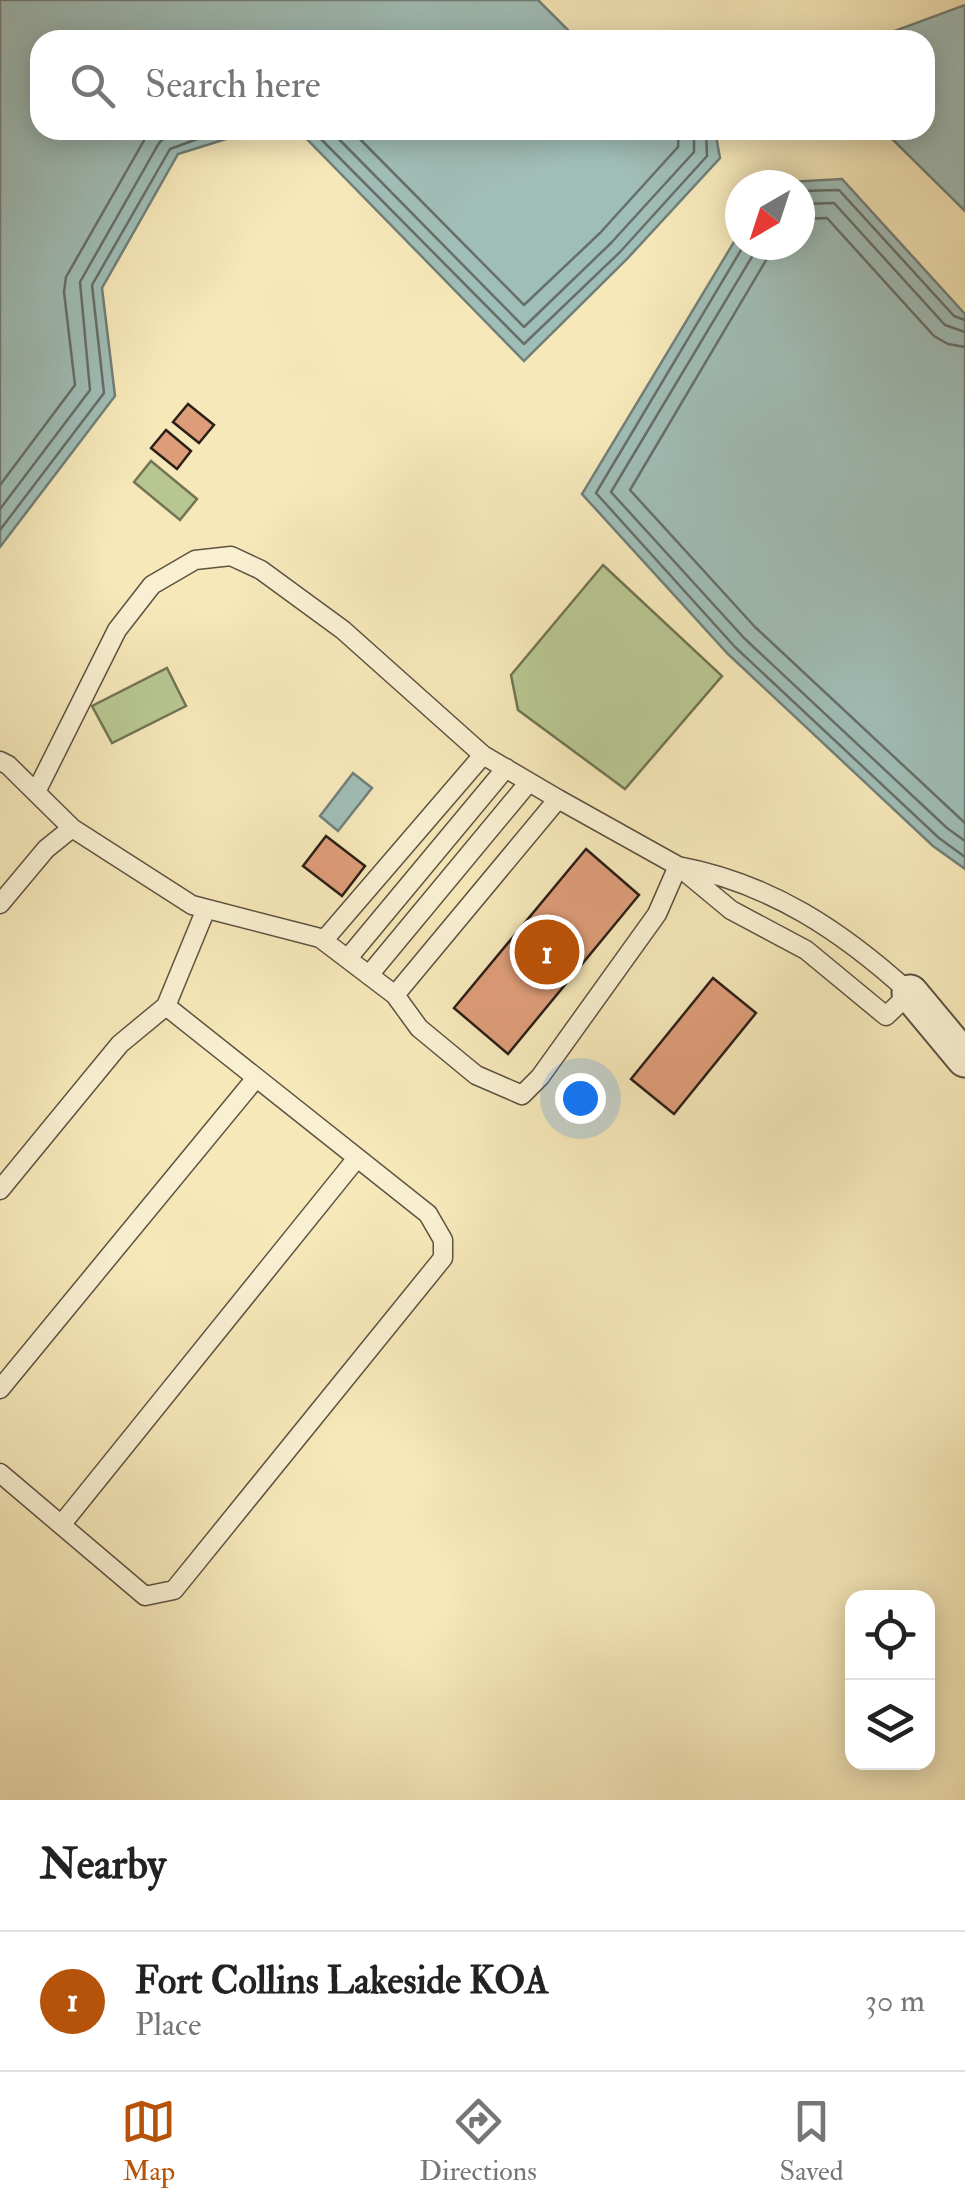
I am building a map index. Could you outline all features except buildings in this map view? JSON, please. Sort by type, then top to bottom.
[{"type":"street","points":[[910,993],[965,1059]]},
{"type":"lane","points":[[36,792],[117,630],[152,585],[195,560],[231,556],[261,570],[343,630],[483,755],[678,866],[731,910],[806,950],[886,1016],[910,993],[870,956],[792,904],[705,871],[678,866]]},
{"type":"lane","points":[[324,940],[483,755]]},
{"type":"lane","points":[[0,761],[72,828],[192,905],[324,940],[395,995],[419,1028],[476,1075],[522,1095],[540,1077],[657,914],[678,866]]},
{"type":"lane","points":[[348,958],[506,768]]},
{"type":"lane","points":[[369,974],[528,782]]},
{"type":"lane","points":[[395,995],[558,799]]},
{"type":"lane","points":[[0,904],[46,848],[72,828]]},
{"type":"lane","points":[[0,1190],[120,1044],[166,1006],[206,909]]},
{"type":"lane","points":[[0,1473],[146,1596],[174,1590],[443,1258],[443,1240],[428,1214],[166,1006]]},
{"type":"lane","points":[[0,1389],[256,1078]]},
{"type":"lane","points":[[61,1525],[357,1158]]},
{"type":"green space","points":[[151,461],[197,499],[180,520],[134,482]]},
{"type":"green space","points":[[603,565],[722,676],[625,789],[518,710],[511,675]]},
{"type":"green space","points":[[167,668],[186,706],[112,743],[92,706]]},
{"type":"water","points":[[0,0],[538,0],[568,30],[30,30],[30,140],[223,140],[178,154],[102,288],[115,396],[0,547]]},
{"type":"water","points":[[965,5],[965,211],[893,140],[935,140],[935,30],[897,30]]},
{"type":"water","points":[[308,140],[717,140],[720,158],[627,259],[524,361]]},
{"type":"water","points":[[842,179],[965,314],[965,869],[933,846],[728,654],[582,494],[725,257],[725,260],[815,260],[815,180]]},
{"type":"water","points":[[353,773],[372,788],[338,831],[320,816]]},
{"type":"place","name":"Fort Collins Lakeside KOA","points":[[547,952]]}]
